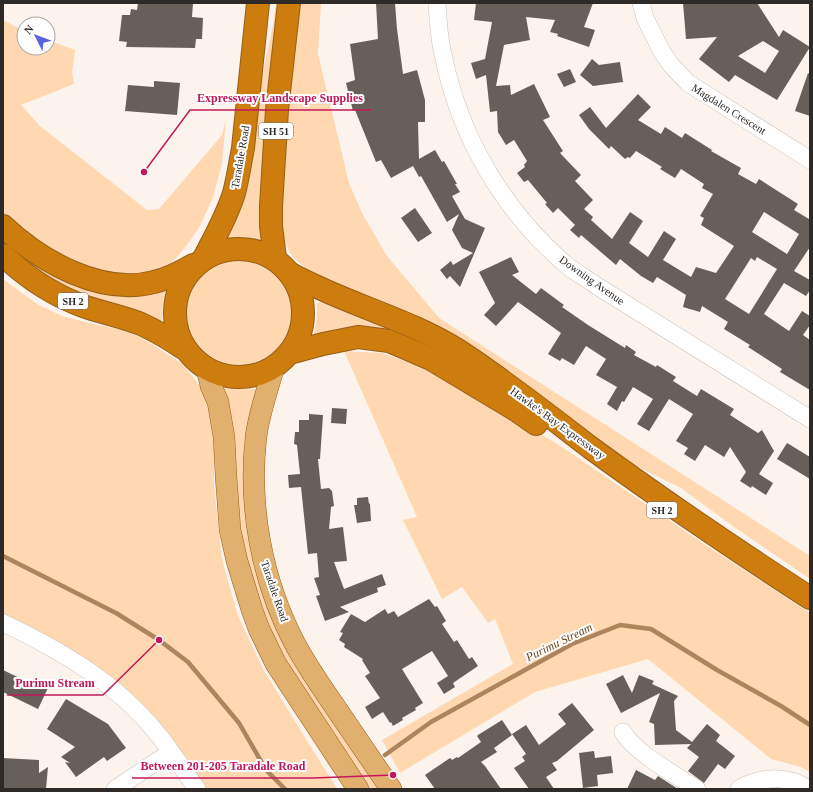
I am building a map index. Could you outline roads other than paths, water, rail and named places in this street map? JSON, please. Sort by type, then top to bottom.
[{"type":"highway","name":"Taradale Road","points":[[200,261],[228,210],[240,168],[258,3]]},
{"type":"highway","name":"SH 51","points":[[275,258],[271,226],[271,206],[277,110],[289,3]]},
{"type":"highway","name":"SH 2","points":[[3,226],[44,257],[62,267],[97,281],[124,285],[154,283],[172,277],[200,261],[227,250],[245,248],[254,249],[275,258],[291,274]]},
{"type":"highway","name":"SH 2","points":[[3,255],[32,279],[52,292],[82,306],[140,324],[163,335],[183,348],[194,359],[207,368],[220,374],[234,377],[262,373],[282,360]]},
{"type":"highway","points":[[183,348],[175,317],[176,301],[180,286],[200,261]]},
{"type":"highway","points":[[282,360],[298,339],[303,323],[304,307],[300,291],[291,274]]},
{"type":"highway","name":"Hawke's Bay Expressway","points":[[291,274],[314,287],[411,326],[458,351],[592,449],[810,598]]},
{"type":"highway","name":"Hawke's Bay Expressway","points":[[282,360],[322,344],[358,337],[389,341],[432,359],[516,410],[810,610]]},
{"type":"main road","name":"Taradale Road","points":[[282,360],[260,418],[254,457],[254,500],[265,565],[278,606],[295,643],[317,681],[391,789]]},
{"type":"main road","points":[[207,368],[211,386],[218,402],[224,437],[230,530],[237,560],[252,610],[259,629],[276,664],[358,789]]},
{"type":"street","name":"Downing Avenue","points":[[437,3],[442,54],[464,126],[486,169],[509,204],[536,237],[565,264],[597,286],[810,419]]},
{"type":"street","name":"Magdalen Crescent","points":[[641,3],[645,18],[653,36],[662,52],[681,76],[696,89],[810,160]]},
{"type":"street","points":[[3,623],[35,638],[72,659],[103,682],[136,710],[155,731],[197,789]]},
{"type":"street","points":[[623,732],[630,743],[639,751],[697,789]]},
{"type":"street","points":[[115,789],[171,752]]},
{"type":"street","points":[[739,789],[747,784],[776,779],[791,781],[808,789]]},
{"type":"waterway","name":"Purimu Stream","points":[[3,556],[116,613],[159,640],[188,662],[239,723],[266,770],[285,789]]},
{"type":"waterway","name":"Purimu Stream","points":[[385,755],[431,722],[572,644],[620,625],[651,629],[717,670],[781,706],[810,725]]},
{"type":"place","name":"Expressway Landscape Supplies","points":[[144,172]]},
{"type":"place","name":"Purimu Stream","points":[[159,640]]},
{"type":"place","name":"Between 201-205 Taradale Road","points":[[393,775]]}]
